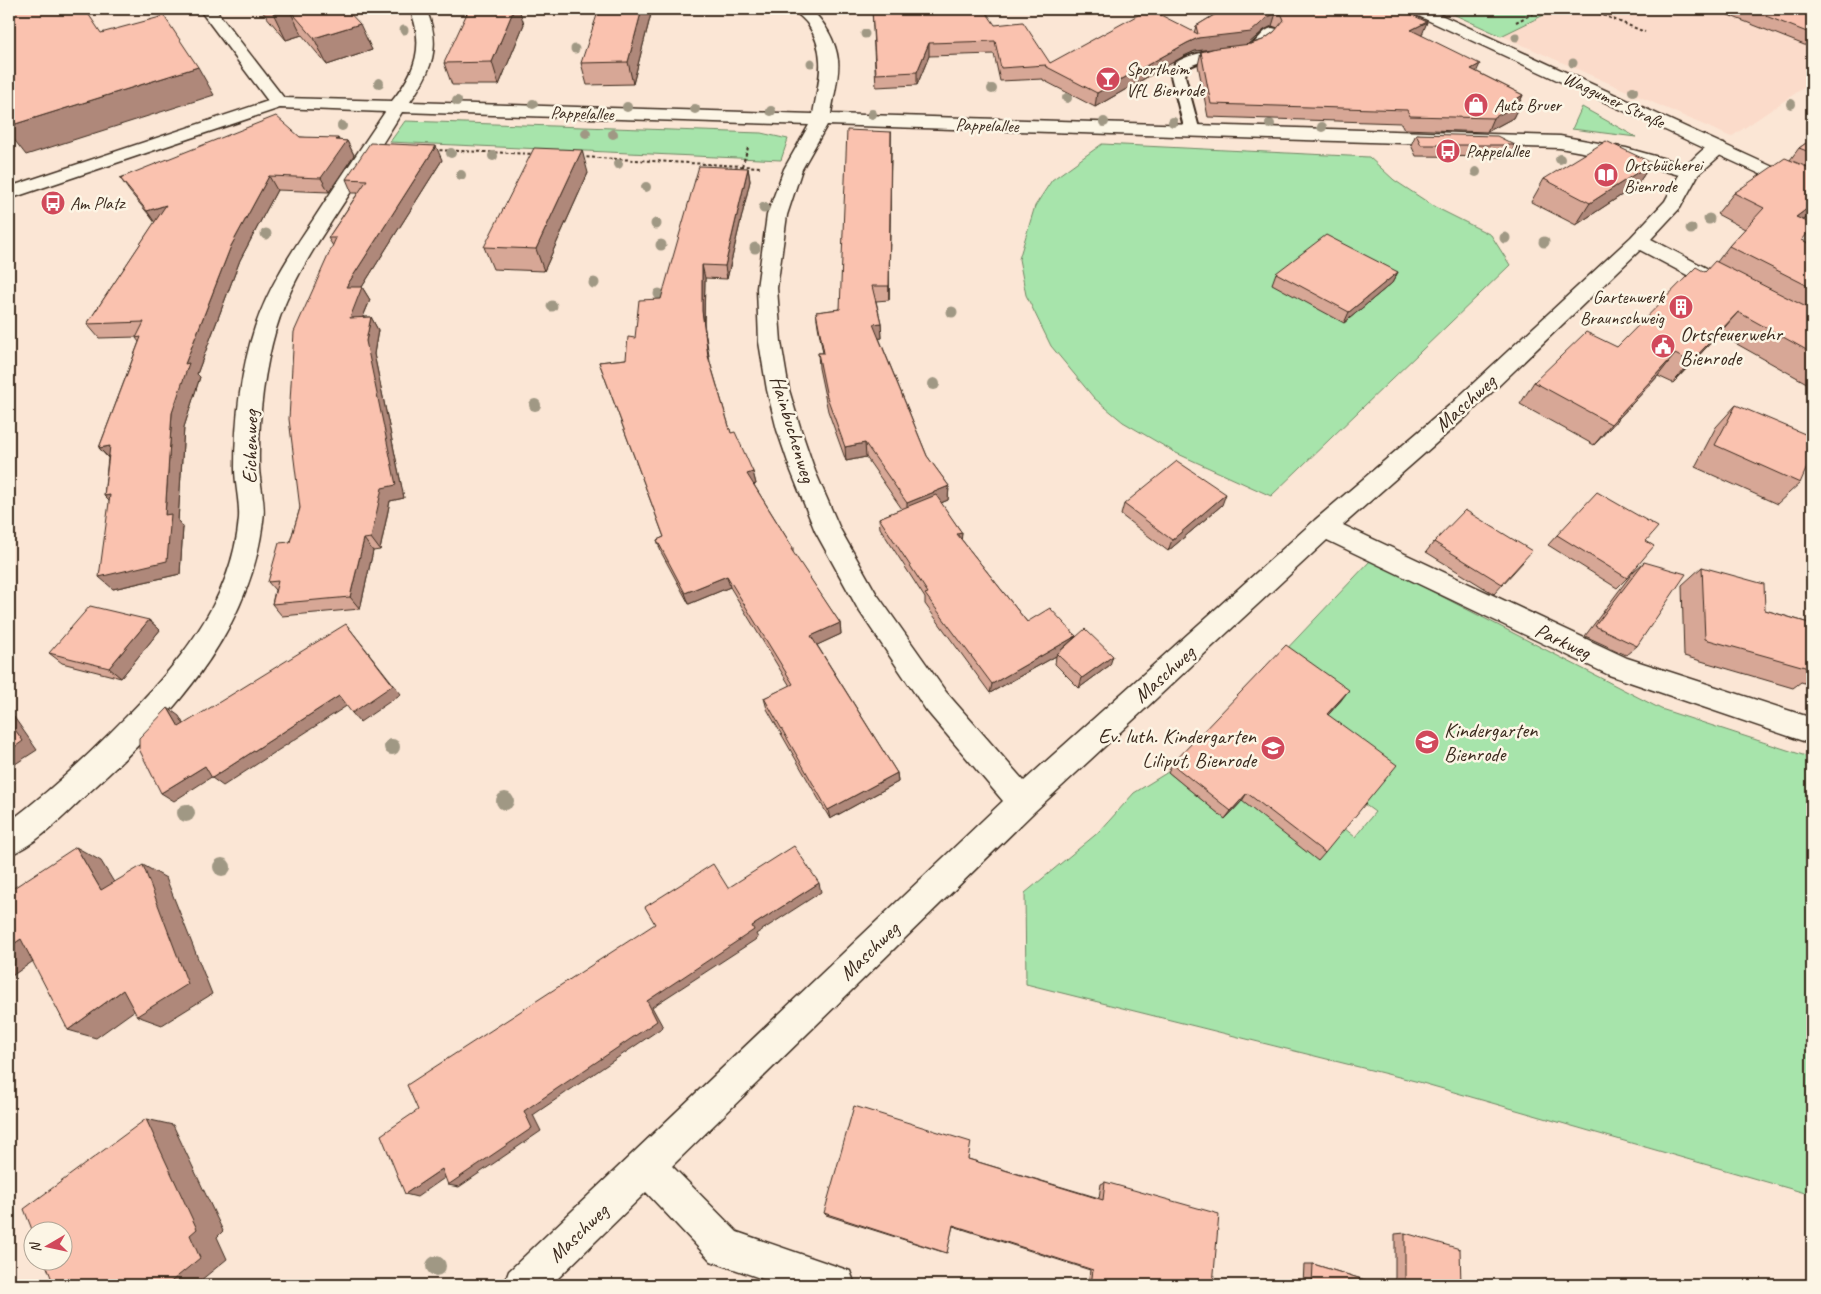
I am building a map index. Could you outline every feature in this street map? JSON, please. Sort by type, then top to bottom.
[{"type":"street","points":[[9,194],[279,103],[207,9]]},
{"type":"street","name":"Eichenweg","points":[[9,840],[93,770],[164,700],[201,652],[226,608],[246,555],[251,517],[247,436],[249,405],[266,326],[280,291],[299,256],[396,108],[414,85],[425,62],[426,42],[422,16],[418,9]]},
{"type":"street","name":"Hainbuchenweg","points":[[801,9],[813,20],[826,46],[830,61],[821,120],[793,169],[777,215],[768,288],[770,342],[778,390],[803,471],[828,531],[867,601],[936,701],[1023,802]]},
{"type":"street","name":"Waggumer Straße","points":[[1416,9],[1812,192]]},
{"type":"street","name":"Pappelallee","points":[[279,103],[1560,142],[1645,158],[1690,172]]},
{"type":"street","name":"Maschweg","points":[[523,1285],[1023,802],[1324,527],[1459,410],[1638,241],[1673,204],[1690,172],[1716,148]]},
{"type":"street","points":[[1638,241],[1742,295]]},
{"type":"street","name":"Parkweg","points":[[1324,527],[1619,667],[1812,731]]},
{"type":"street","points":[[647,1167],[725,1247],[836,1285]]},
{"type":"lane","points":[[1192,132],[1178,76],[1180,66],[1194,58],[1246,52],[1262,45],[1272,32]]},
{"type":"path","points":[[1588,9],[1645,32]]},
{"type":"path","points":[[373,144],[439,150],[538,154]]},
{"type":"path","points":[[576,157],[793,169]]},
{"type":"shaded area","points":[[1555,9],[1812,9],[1812,82],[1731,137],[1502,36]]},
{"type":"green space","points":[[1442,9],[1556,9],[1501,36]]},
{"type":"green space","points":[[1582,107],[1636,137],[1572,129]]},
{"type":"green space","points":[[405,121],[761,133],[788,139],[781,160],[390,142]]},
{"type":"green space","points":[[1102,144],[1369,157],[1394,180],[1435,207],[1491,235],[1510,265],[1271,496],[1176,453],[1123,422],[1094,398],[1051,346],[1026,295],[1019,259],[1035,206],[1052,180]]},
{"type":"green space","points":[[1371,560],[1661,709],[1812,758],[1812,1195],[1419,1082],[1026,984],[1025,893],[1100,831],[1134,793],[1168,772],[1225,819],[1242,801],[1344,828],[1355,837],[1375,812],[1364,804],[1321,723],[1342,699],[1281,655]]},
{"type":"building","points":[[9,9],[85,9],[101,33],[164,16],[198,67],[9,126]]},
{"type":"building","points":[[269,9],[288,9],[273,13]]},
{"type":"building","points":[[289,9],[346,9],[360,24],[314,38]]},
{"type":"building","points":[[469,9],[514,9],[492,62],[444,63]]},
{"type":"building","points":[[599,9],[642,9],[628,62],[581,63]]},
{"type":"building","points":[[872,9],[984,9],[995,25],[1023,22],[1050,63],[1149,9],[1198,34],[1196,26],[1224,9],[1400,9],[1427,22],[1411,30],[1480,64],[1471,69],[1523,95],[1513,101],[1520,104],[1493,118],[1410,116],[1407,110],[1211,104],[1201,52],[1216,48],[1251,44],[1263,40],[1274,32],[1284,20],[1282,15],[1276,13],[1268,17],[1251,32],[1198,38],[1097,93],[1046,65],[1001,68],[995,41],[929,43],[917,72],[876,74]]},
{"type":"building","points":[[1748,9],[1812,9],[1812,34]]},
{"type":"building","points":[[276,116],[300,137],[338,138],[336,140],[347,141],[321,178],[269,176],[231,246],[185,364],[189,363],[172,413],[165,515],[171,514],[167,561],[99,577],[110,495],[104,496],[110,446],[99,448],[141,337],[136,338],[144,322],[87,324],[166,205],[147,211],[120,178]]},
{"type":"building","points":[[847,130],[891,132],[889,286],[872,286],[881,323],[873,324],[927,456],[949,486],[907,503],[865,443],[845,447],[827,397],[818,353],[824,353],[816,312],[840,309]]},
{"type":"building","points":[[1416,134],[1497,136],[1515,145],[1421,145]]},
{"type":"building","points":[[1812,139],[1812,153],[1799,148]]},
{"type":"building","points":[[1606,141],[1652,163],[1590,203],[1544,179]]},
{"type":"building","points":[[370,143],[436,146],[346,287],[362,287],[350,318],[371,317],[366,341],[396,485],[382,488],[371,538],[364,539],[350,597],[272,604],[278,581],[268,582],[279,543],[290,542],[300,508],[289,419],[294,332],[336,238],[328,238],[367,180],[346,179]]},
{"type":"building","points":[[534,148],[582,150],[536,249],[484,247]]},
{"type":"building","points":[[1785,158],[1812,169],[1812,205],[1796,217],[1812,224],[1812,228],[1802,240],[1812,245],[1812,288],[1729,246],[1764,208],[1734,193]]},
{"type":"building","points":[[699,166],[748,168],[725,266],[702,265],[702,311],[708,356],[731,433],[735,432],[753,472],[747,474],[793,548],[791,549],[840,623],[811,636],[897,773],[828,810],[764,698],[793,684],[727,576],[685,593],[657,540],[664,537],[599,362],[626,359],[628,337],[635,338],[639,300],[661,299]]},
{"type":"building","points":[[1326,235],[1398,272],[1349,312],[1276,273]]},
{"type":"building","points":[[1715,261],[1812,310],[1812,353],[1738,312],[1691,362],[1675,354],[1611,424],[1534,382],[1586,332],[1617,347],[1696,267],[1705,272]]},
{"type":"building","points":[[1736,405],[1812,437],[1812,456],[1800,483],[1715,445]]},
{"type":"building","points":[[1177,461],[1226,494],[1172,540],[1124,504]]},
{"type":"building","points":[[1597,492],[1658,527],[1646,541],[1654,546],[1627,578],[1557,535]]},
{"type":"building","points":[[936,495],[962,533],[957,534],[1027,622],[1050,608],[1076,636],[992,684],[925,594],[928,593],[879,518]]},
{"type":"building","points":[[1465,510],[1532,551],[1502,584],[1434,542]]},
{"type":"building","points":[[1644,562],[1686,574],[1637,646],[1595,626]]},
{"type":"building","points":[[1702,567],[1764,584],[1765,610],[1812,624],[1812,669],[1705,639]]},
{"type":"building","points":[[90,606],[149,620],[109,668],[49,653]]},
{"type":"building","points":[[346,624],[393,685],[352,713],[339,696],[212,778],[205,766],[161,793],[139,749],[139,738],[168,708],[179,727]]},
{"type":"building","points":[[1085,629],[1113,656],[1082,678],[1057,654]]},
{"type":"building","name":"Ev. luth. Kindergarten Liliput, Bienrode","points":[[1286,645],[1349,690],[1327,714],[1397,765],[1325,853],[1247,793],[1231,811],[1172,764]]},
{"type":"building","points":[[9,721],[23,741],[9,751]]},
{"type":"building","points":[[794,846],[819,883],[752,926],[754,930],[647,1001],[657,1021],[524,1111],[532,1128],[448,1185],[442,1169],[405,1194],[381,1135],[418,1110],[407,1085],[655,924],[645,907],[713,864],[728,888]]},
{"type":"building","points":[[76,847],[101,890],[143,865],[188,984],[137,1016],[123,990],[68,1030],[21,939],[9,947],[9,891]]},
{"type":"building","points":[[854,1106],[971,1142],[968,1159],[1103,1200],[1105,1182],[1219,1214],[1213,1285],[1091,1285],[1093,1270],[953,1225],[947,1253],[824,1213]]},
{"type":"building","points":[[146,1119],[197,1229],[190,1235],[200,1258],[167,1285],[54,1285],[49,1272],[72,1272],[72,1222],[29,1222],[24,1209]]},
{"type":"building","points":[[1405,1233],[1460,1249],[1461,1285],[1405,1285]]},
{"type":"building","points":[[1313,1264],[1381,1285],[1312,1285]]},
{"type":"place","name":"Sportheim VfL Bienrode","points":[[1108,79]]},
{"type":"place","name":"Auto Bruer","points":[[1476,105]]},
{"type":"place","name":"Pappelallee","points":[[1448,151]]},
{"type":"place","name":"Ortsbücherei Bienrode","points":[[1606,175]]},
{"type":"place","name":"Am Platz","points":[[53,203]]},
{"type":"place","name":"Gartenwerk Braunschweig","points":[[1681,307]]},
{"type":"place","name":"Ortsfeuerwehr Bienrode","points":[[1663,346]]},
{"type":"place","name":"Kindergarten Bienrode","points":[[1427,742]]},
{"type":"place","name":"Ev. luth. Kindergarten Liliput, Bienrode","points":[[1273,748]]}]
